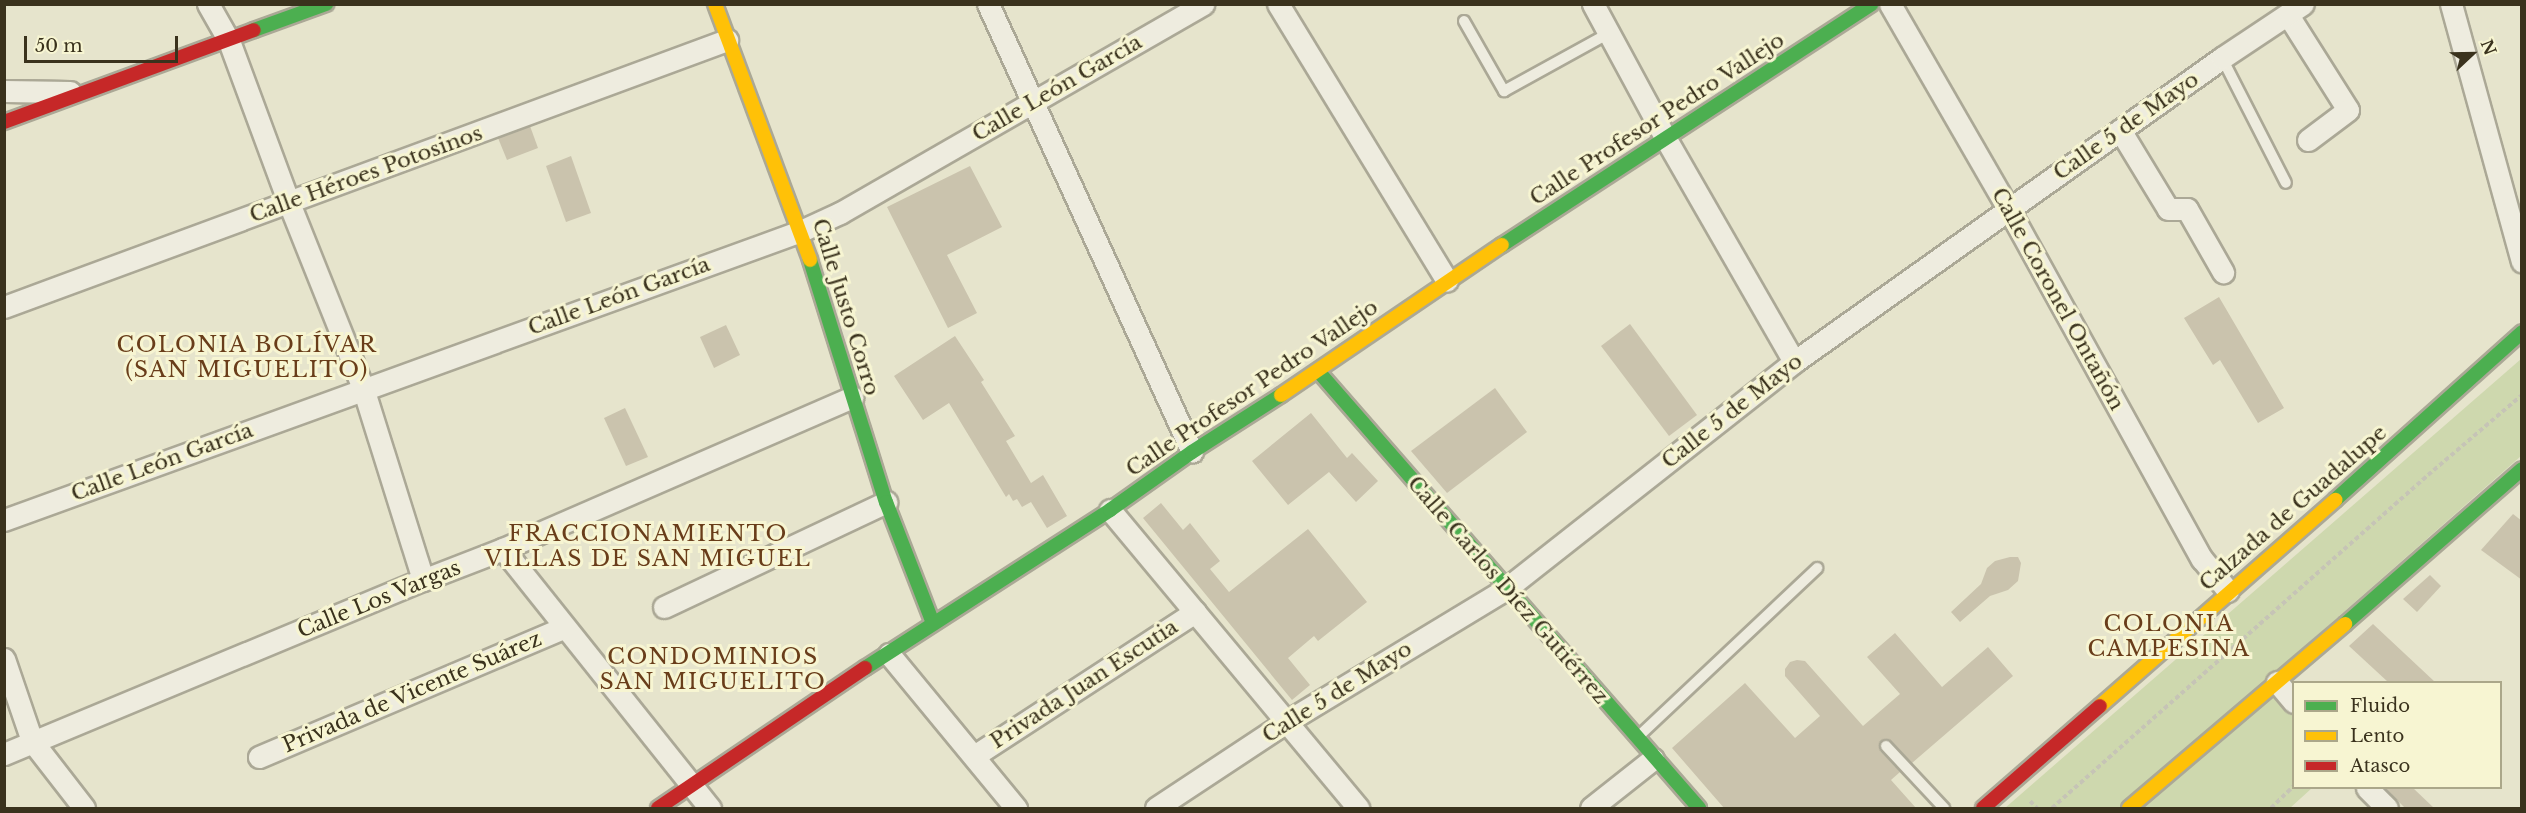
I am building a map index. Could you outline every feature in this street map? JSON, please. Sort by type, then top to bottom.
[{"type":"street","points":[[208,4],[229,41],[289,203],[363,388],[423,580]]},
{"type":"street","points":[[4,122],[80,92],[229,41],[326,4]]},
{"type":"street","name":"Calle Justo Corro","points":[[715,4],[801,231],[886,502],[933,623]]},
{"type":"street","points":[[988,4],[1034,101],[1191,452]]},
{"type":"street","name":"Calle León García","points":[[4,520],[801,231],[840,213],[1203,4]]},
{"type":"street","points":[[1278,4],[1447,281]]},
{"type":"street","points":[[1593,4],[1666,139],[1794,362]]},
{"type":"street","name":"Calle Profesor Pedro Vallejo","points":[[658,808],[933,623],[1110,510],[1191,452],[1318,371],[1447,281],[1871,4]]},
{"type":"street","name":"Calle Coronel Ontañón","points":[[1890,4],[2009,210],[2202,559],[2228,591]]},
{"type":"street","points":[[2451,4],[2522,261]]},
{"type":"street","points":[[2295,10],[2348,110],[2308,140]]},
{"type":"street","name":"Calle 5 de Mayo","points":[[1156,808],[1286,722],[1507,588],[1794,362],[2222,58],[2295,10]]},
{"type":"street","name":"Calle Héroes Potosinos","points":[[4,307],[727,40]]},
{"type":"street","points":[[4,92],[80,92]]},
{"type":"street","points":[[2120,130],[2168,209],[2187,209],[2223,272]]},
{"type":"street","name":"Calzada de Guadalupe","points":[[1983,808],[2228,591],[2400,443],[2522,332]]},
{"type":"street","name":"Calle Carlos Díez Gutiérrez","points":[[1318,371],[1653,759],[1699,808]]},
{"type":"street","name":"Calle Los Vargas","points":[[4,754],[503,549],[852,397]]},
{"type":"street","points":[[2129,808],[2522,469]]},
{"type":"street","points":[[664,607],[886,502]]},
{"type":"street","points":[[1110,510],[1358,808]]},
{"type":"street","points":[[503,549],[710,808]]},
{"type":"street","name":"Privada Juan Escutia","points":[[974,756],[1195,612]]},
{"type":"street","name":"Privada de Vicente Suárez","points":[[259,757],[566,627]]},
{"type":"street","points":[[889,654],[1016,808]]},
{"type":"street","points":[[4,659],[32,741],[84,808]]},
{"type":"street","points":[[2277,682],[2292,700]]},
{"type":"street","points":[[1591,808],[1653,759]]},
{"type":"street","points":[[2368,789],[2387,808]]},
{"type":"lane","points":[[1464,21],[1504,91],[1609,33]]},
{"type":"lane","points":[[2222,58],[2286,183]]},
{"type":"lane","points":[[1636,738],[1817,568]]},
{"type":"lane","points":[[1886,746],[1944,808]]},
{"type":"path","points":[[2052,808],[2419,482],[2522,395]]},
{"type":"path","points":[[2271,808],[2292,788]]},
{"type":"green space","points":[[2521,359],[2521,456],[2121,808],[2005,808]]},
{"type":"green space","points":[[2277,682],[2292,701],[2292,789],[2311,789],[2290,808],[2129,808]]},
{"type":"building","points":[[530,126],[538,148],[507,160],[498,138]]},
{"type":"building","points":[[571,156],[591,213],[566,222],[546,166]]},
{"type":"building","points":[[970,166],[1002,227],[947,255],[977,313],[948,328],[887,207]]},
{"type":"building","points":[[2219,297],[2284,408],[2258,423],[2220,360],[2213,365],[2184,318]]},
{"type":"building","points":[[1630,324],[1697,415],[1669,436],[1601,346]]},
{"type":"building","points":[[726,325],[740,355],[714,368],[700,337]]},
{"type":"building","points":[[955,336],[984,380],[981,382],[1015,436],[1006,441],[1031,483],[1043,475],[1067,516],[1047,528],[1031,502],[1022,507],[1017,499],[1013,501],[1009,494],[1006,497],[949,403],[923,420],[894,376]]},
{"type":"building","points":[[1495,388],[1527,432],[1447,493],[1411,451]]},
{"type":"building","points":[[625,408],[648,457],[626,466],[604,418]]},
{"type":"building","points":[[1311,413],[1347,458],[1352,453],[1378,481],[1356,502],[1329,472],[1288,505],[1252,461]]},
{"type":"building","points":[[1161,503],[1183,530],[1190,523],[1220,561],[1210,569],[1229,592],[1308,529],[1367,602],[1318,641],[1314,636],[1288,658],[1310,685],[1292,700],[1143,518]]},
{"type":"building","points":[[2513,514],[2522,521],[2522,580],[2481,550]]},
{"type":"building","points":[[2018,557],[2021,563],[2018,581],[2008,590],[1990,596],[1960,622],[1951,612],[1981,584],[1987,568],[1995,561]]},
{"type":"building","points":[[2430,575],[2441,586],[2417,612],[2403,599]]},
{"type":"building","points":[[2373,624],[2434,681],[2387,681],[2349,646]]},
{"type":"building","points":[[1895,633],[1942,687],[1988,647],[2013,676],[1912,763],[1891,741],[1885,739],[1881,741],[1880,751],[1900,772],[1891,780],[1916,808],[1724,808],[1672,748],[1745,683],[1795,738],[1820,716],[1785,676],[1785,669],[1790,662],[1797,660],[1805,661],[1863,726],[1900,694],[1867,657]]},
{"type":"building","points":[[2386,789],[2414,789],[2434,808],[2405,808]]},
{"type":"traffic: fast","points":[[254,30],[326,4]]},
{"type":"traffic: fast","points":[[1502,245],[1871,4]]},
{"type":"traffic: fast","points":[[810,260],[886,502],[933,623]]},
{"type":"traffic: fast","points":[[2335,500],[2522,332]]},
{"type":"traffic: fast","points":[[1318,371],[1699,808]]},
{"type":"traffic: fast","points":[[865,668],[1110,510],[1192,452],[1281,395]]},
{"type":"traffic: fast","points":[[2345,624],[2522,469]]},
{"type":"traffic: slow","points":[[715,4],[810,260]]},
{"type":"traffic: slow","points":[[1281,395],[1502,245]]},
{"type":"traffic: slow","points":[[2100,706],[2335,500]]},
{"type":"traffic: slow","points":[[2129,808],[2345,624]]},
{"type":"traffic: jam","points":[[4,122],[254,30]]},
{"type":"traffic: jam","points":[[658,808],[865,668]]},
{"type":"traffic: jam","points":[[1983,808],[2100,706]]},
{"type":"district","name":"COLONIA BOLÍVAR (SAN MIGUELITO)","points":[[247,356]]},
{"type":"district","name":"FRACCIONAMIENTO VILLAS DE SAN MIGUEL","points":[[648,546]]},
{"type":"district","name":"COLONIA CAMPESINA","points":[[2169,636]]},
{"type":"district","name":"CONDOMINIOS SAN MIGUELITO","points":[[713,668]]}]
